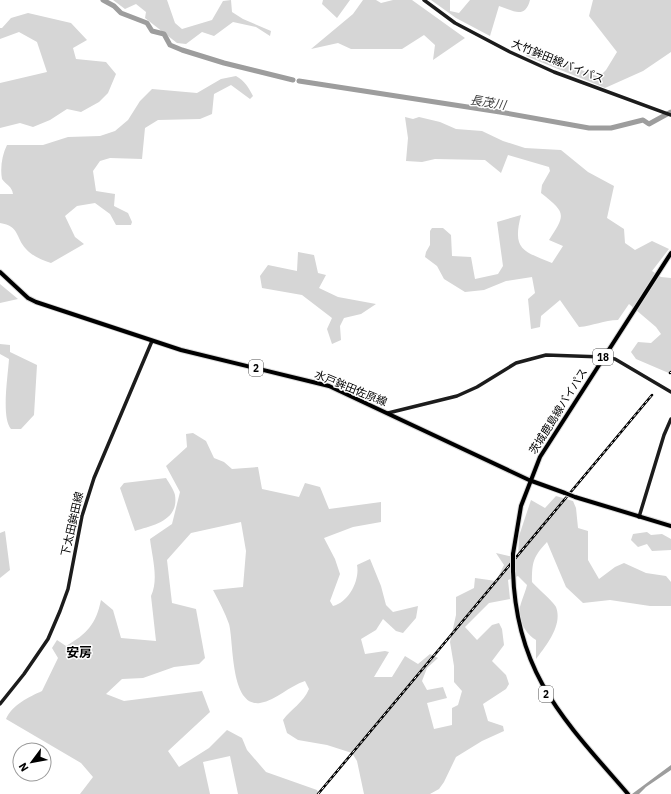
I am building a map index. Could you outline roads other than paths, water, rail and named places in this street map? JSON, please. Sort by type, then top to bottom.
[{"type":"main road","name":"大竹鉾田線バイパス","points":[[424,0],[455,23],[510,52],[554,72],[671,115]]},
{"type":"main road","name":"茨城鹿島線バイパス","points":[[530,480],[546,445],[671,253]]},
{"type":"main road","name":"水戸鉾田佐原線","points":[[0,272],[32,300],[186,351],[310,380],[353,396],[530,480],[575,497],[671,526]]},
{"type":"main road","name":"下太田鉾田線","points":[[0,704],[24,674],[48,639],[58,616],[68,589],[77,535],[94,478],[152,341]]},
{"type":"main road","points":[[388,412],[461,394],[477,387],[510,366],[532,358],[546,356],[603,357],[619,361],[671,392]]},
{"type":"main road","points":[[639,517],[664,435],[671,419]]},
{"type":"main road","name":"2","points":[[530,480],[521,506],[515,533],[512,570],[517,614],[526,649],[537,676],[559,713],[628,794]]},
{"type":"waterway","name":"長茂川","points":[[103,0],[114,6],[121,13],[147,23],[152,31],[164,34],[170,45],[224,63],[293,80]]},
{"type":"waterway","name":"長茂川","points":[[299,81],[500,112],[589,128],[611,128],[643,120],[649,124],[671,112]]},
{"type":"railway","points":[[318,794],[652,395]]},
{"type":"district","name":"安房","points":[[79,652]]}]
